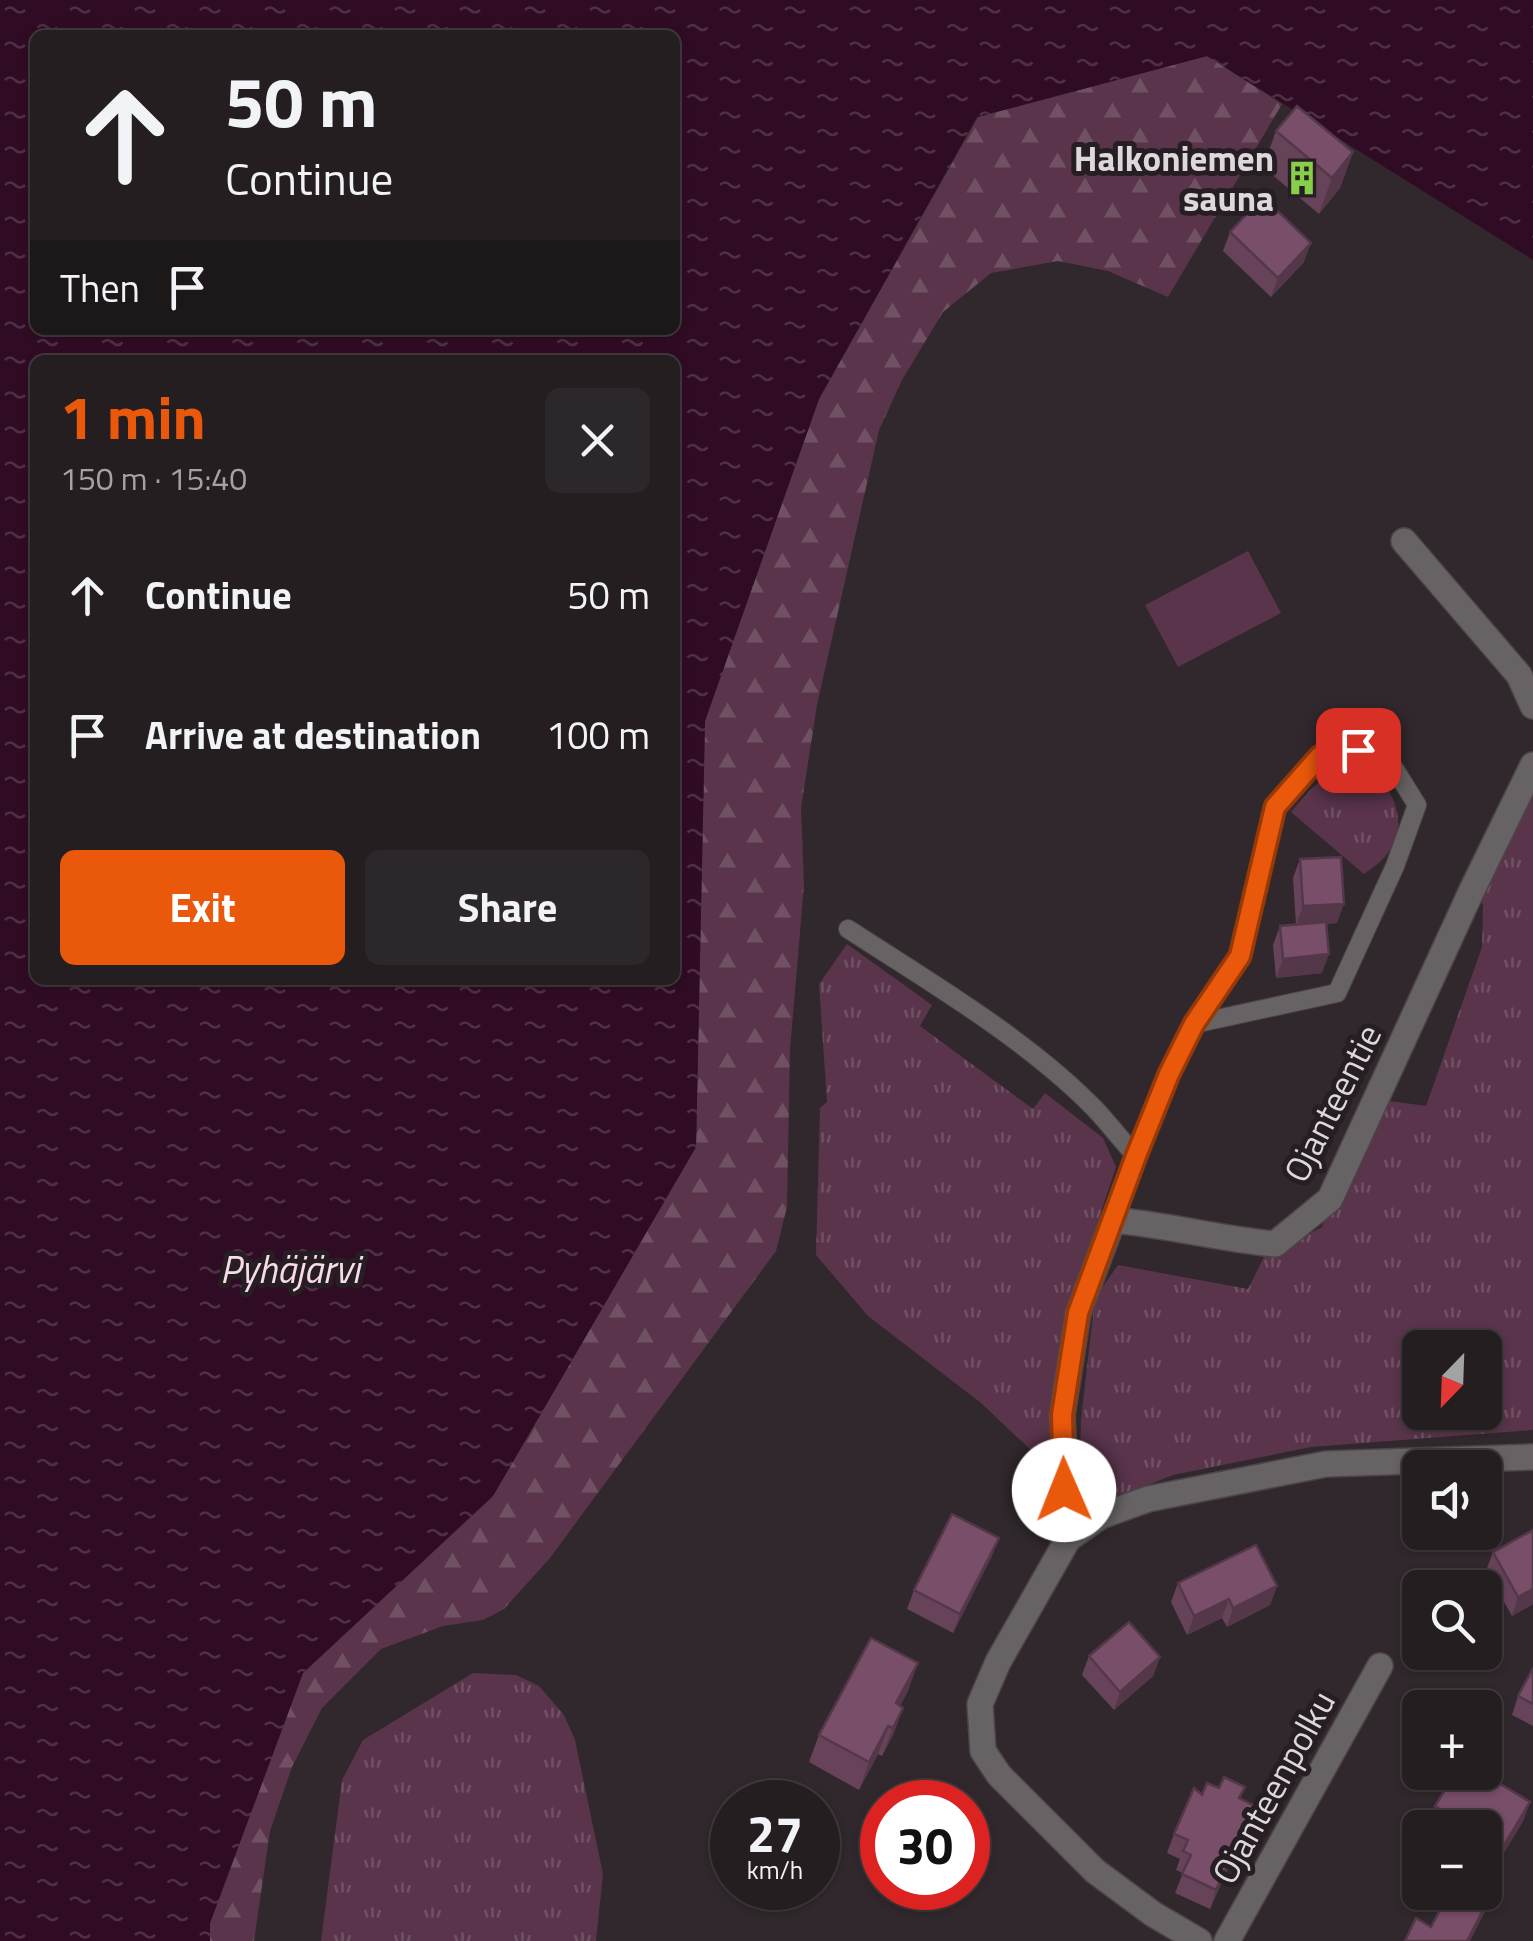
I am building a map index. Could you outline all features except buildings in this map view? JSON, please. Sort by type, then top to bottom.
[{"type":"street","points":[[1404,541],[1519,675],[1533,706]]},
{"type":"street","name":"Ojanteentie","points":[[1112,1220],[1169,1225],[1235,1241],[1275,1244],[1330,1198],[1533,765]]},
{"type":"street","points":[[1068,1539],[1062,1415],[1078,1313],[1112,1220]]},
{"type":"street","points":[[1199,1941],[1153,1914],[1096,1871],[998,1775],[983,1751],[980,1704],[998,1662],[1068,1539],[1102,1516],[1148,1499],[1326,1464],[1533,1456]]},
{"type":"street","name":"Ojanteenpolku","points":[[1228,1941],[1380,1666]]},
{"type":"lane","points":[[1112,1220],[1169,1074],[1194,1024],[1240,956],[1275,807],[1320,756],[1358,750],[1394,768],[1417,805],[1395,866],[1337,993],[1194,1024]]},
{"type":"lane","points":[[848,929],[951,996],[1048,1068],[1094,1108],[1136,1156]]},
{"type":"green space","points":[[1207,56],[1282,104],[1168,297],[1108,271],[1058,261],[991,273],[943,312],[902,380],[879,430],[817,705],[801,808],[804,885],[790,1050],[787,1207],[776,1251],[550,1558],[504,1609],[483,1620],[443,1626],[381,1649],[322,1708],[292,1767],[270,1831],[254,1941],[210,1941],[210,1923],[303,1673],[493,1496],[696,1147],[705,721],[819,399],[978,117]]},
{"type":"green space","points":[[1248,551],[1281,613],[1178,667],[1145,605]]},
{"type":"green space","points":[[1353,770],[1382,782],[1397,814],[1394,843],[1382,860],[1364,874],[1291,812],[1325,778]]},
{"type":"green space","points":[[1533,776],[1533,1430],[1311,1447],[1173,1475],[1093,1507],[1079,1493],[1081,1419],[1095,1298],[1118,1265],[1248,1289],[1264,1257],[1322,1227],[1330,1199],[1376,1099],[1426,1106],[1482,947],[1483,904],[1470,894]]},
{"type":"green space","points":[[847,944],[932,1005],[920,1026],[1033,1109],[1045,1093],[1103,1138],[1116,1167],[1070,1305],[1051,1409],[1052,1470],[981,1403],[868,1316],[816,1255],[820,1108],[827,1102],[819,984]]},
{"type":"green space","points":[[473,1673],[516,1675],[539,1686],[564,1715],[575,1740],[603,1874],[596,1941],[321,1941],[342,1780],[363,1740]]},
{"type":"water","name":"Pyhäjärvi","points":[[0,0],[1533,0],[1533,260],[1207,56],[977,117],[819,399],[705,721],[696,1147],[493,1496],[303,1673],[210,1923],[210,1941],[0,1941]]},
{"type":"place","name":"Halkoniemen sauna","points":[[1302,178]]},
{"type":"route","points":[[1064,1490],[1062,1415],[1078,1313],[1136,1156],[1194,1024],[1240,956],[1275,807],[1320,756],[1358,750]]}]
